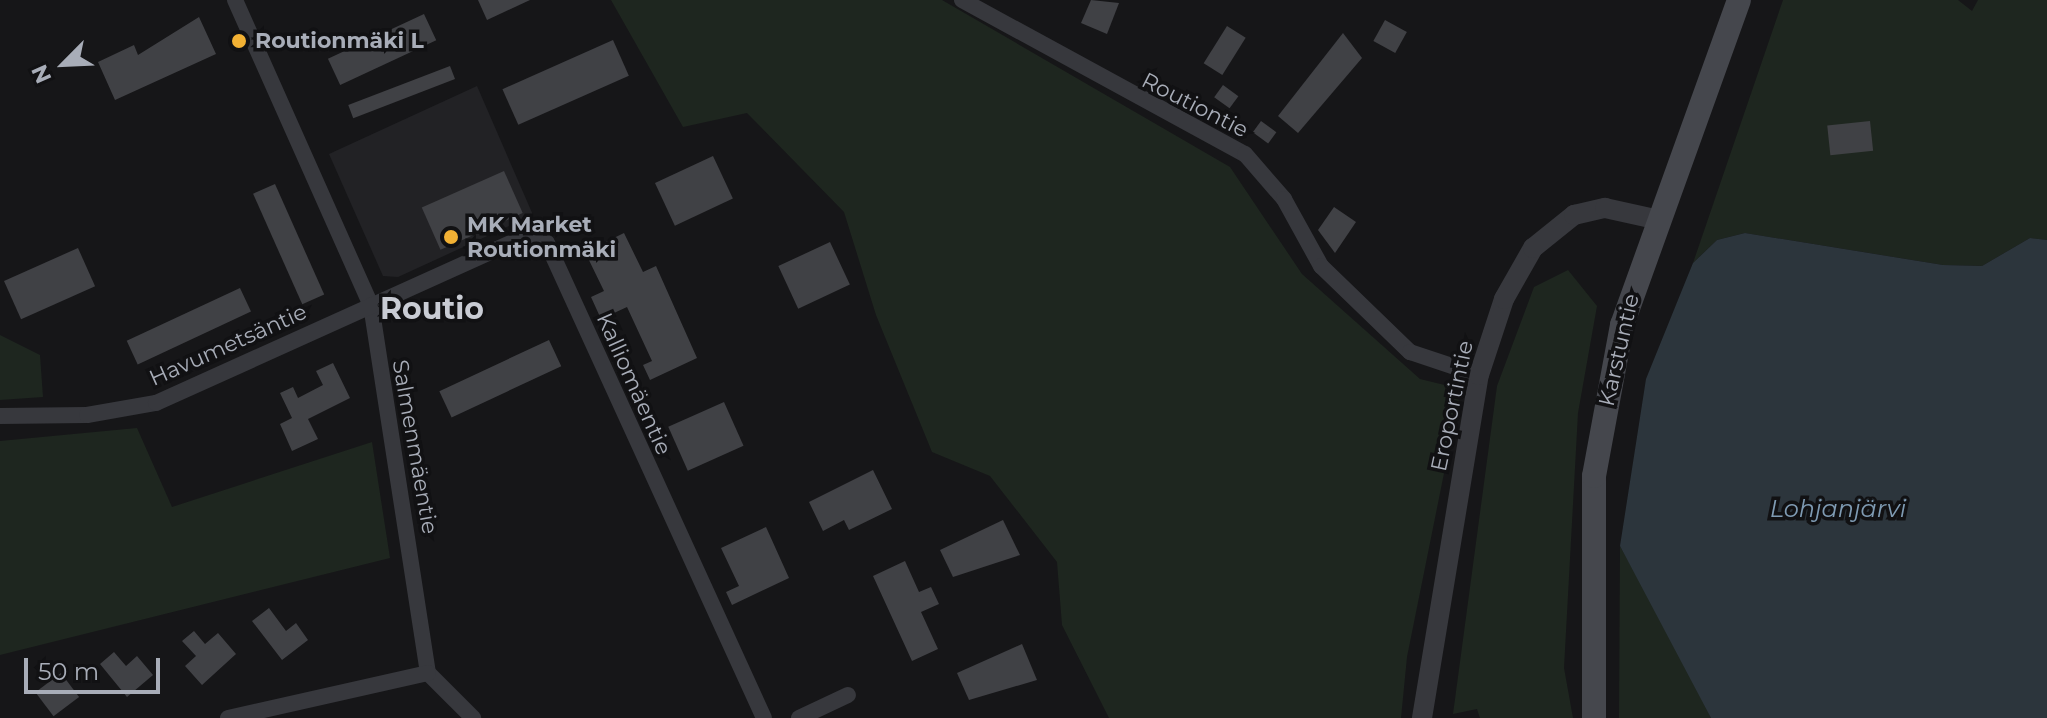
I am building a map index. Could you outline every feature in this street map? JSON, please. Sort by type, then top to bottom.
[{"type":"main road","name":"Karstuntie","points":[[1594,718],[1594,476],[1622,325],[1655,219],[1739,0]]},
{"type":"street","name":"Salmenmäentie","points":[[235,0],[371,305],[428,673]]},
{"type":"street","name":"Routiontie","points":[[962,0],[1245,154],[1284,199],[1321,266],[1410,352],[1479,375]]},
{"type":"street","name":"Eroportintie","points":[[1422,718],[1479,375],[1504,299],[1533,248],[1558,225],[1591,208],[1655,219]]},
{"type":"street","name":"Kalliomäentie","points":[[371,305],[531,234],[547,243],[764,718]]},
{"type":"street","name":"Havumetsäntie","points":[[1,418],[87,415],[156,403],[371,305]]},
{"type":"street","points":[[228,718],[428,673],[473,718]]},
{"type":"street","points":[[799,718],[848,695]]},
{"type":"shaded area","points":[[611,0],[942,0],[1230,167],[1302,274],[1420,379],[1461,389],[1407,657],[1401,718],[1109,718],[1062,625],[1057,562],[990,476],[932,452],[876,315],[844,212],[747,113],[683,127]]},
{"type":"shaded area","points":[[1783,0],[1958,0],[1972,11],[1978,0],[2047,0],[2047,240],[2030,238],[1982,266],[1943,265],[1745,233],[1717,240],[1693,263]]},
{"type":"shaded area","points":[[477,86],[533,215],[398,277],[383,276],[329,154]]},
{"type":"shaded area","points":[[1568,270],[1597,306],[1578,413],[1564,668],[1573,718],[1480,718],[1477,709],[1453,714],[1497,386],[1534,287]]},
{"type":"shaded area","points":[[0,335],[40,355],[43,397],[0,400]]},
{"type":"shaded area","points":[[137,428],[172,507],[372,442],[390,558],[0,655],[0,441]]},
{"type":"shaded area","points":[[1620,546],[1686,664],[1711,718],[1619,718]]},
{"type":"water","name":"Lohjanjärvi","points":[[1745,233],[1943,265],[1982,266],[2030,238],[2047,240],[2047,718],[1711,718],[1620,546],[1646,379],[1693,263],[1717,240]]},
{"type":"building","points":[[478,0],[530,0],[487,20]]},
{"type":"building","points":[[1091,0],[1119,3],[1107,34],[1081,23]]},
{"type":"building","points":[[424,14],[436,40],[340,85],[328,59]]},
{"type":"building","points":[[199,17],[216,54],[115,100],[98,62],[134,45],[138,55]]},
{"type":"building","points":[[1385,20],[1407,32],[1395,53],[1373,41]]},
{"type":"building","points":[[1227,26],[1246,38],[1222,75],[1204,63]]},
{"type":"building","points":[[1343,33],[1362,58],[1298,133],[1278,116]]},
{"type":"building","points":[[613,40],[629,76],[518,125],[502,89]]},
{"type":"building","points":[[450,66],[455,79],[353,118],[348,105]]},
{"type":"building","points":[[1223,85],[1238,96],[1230,108],[1214,97]]},
{"type":"building","points":[[1261,121],[1276,132],[1268,143],[1253,132]]},
{"type":"building","points":[[1870,121],[1873,151],[1830,155],[1827,125]]},
{"type":"building","points":[[713,156],[733,199],[675,226],[655,183]]},
{"type":"building","points":[[504,171],[523,213],[440,250],[422,208]]},
{"type":"building","points":[[275,184],[324,295],[302,304],[253,194]]},
{"type":"building","points":[[1334,207],[1356,222],[1335,253],[1318,230]]},
{"type":"building","points":[[624,233],[643,272],[656,266],[697,358],[650,380],[643,365],[652,361],[627,307],[601,319],[591,297],[604,291],[585,252]]},
{"type":"building","points":[[830,242],[850,285],[798,309],[778,266]]},
{"type":"building","points":[[78,248],[95,286],[21,319],[4,281]]},
{"type":"building","points":[[240,288],[251,312],[138,364],[127,341]]},
{"type":"building","points":[[549,340],[561,366],[452,417],[439,391]]},
{"type":"building","points":[[333,363],[350,398],[308,419],[318,439],[292,451],[280,424],[292,418],[280,393],[293,387],[298,398],[323,385],[316,371]]},
{"type":"building","points":[[724,402],[744,446],[688,471],[668,427]]},
{"type":"building","points":[[873,470],[892,509],[849,530],[844,520],[823,531],[809,502]]},
{"type":"building","points":[[1003,520],[1020,555],[953,577],[940,550]]},
{"type":"building","points":[[766,527],[789,578],[732,605],[726,592],[739,586],[721,548]]},
{"type":"building","points":[[905,561],[919,592],[931,587],[939,604],[921,612],[938,649],[912,661],[873,576]]},
{"type":"building","points":[[269,608],[286,631],[296,623],[308,640],[282,660],[252,621]]},
{"type":"building","points":[[194,631],[205,644],[218,633],[236,654],[202,685],[185,666],[196,656],[182,641]]},
{"type":"building","points":[[1022,644],[1037,680],[969,700],[957,673]]},
{"type":"building","points":[[114,652],[126,666],[137,656],[153,675],[127,697],[100,664]]},
{"type":"building","points":[[61,673],[79,697],[53,716],[35,692]]},
{"type":"place","name":"Routionmäki L","points":[[239,41]]},
{"type":"place","name":"MK Market Routionmäki","points":[[451,237]]},
{"type":"district","name":"Routio","points":[[432,309]]}]
